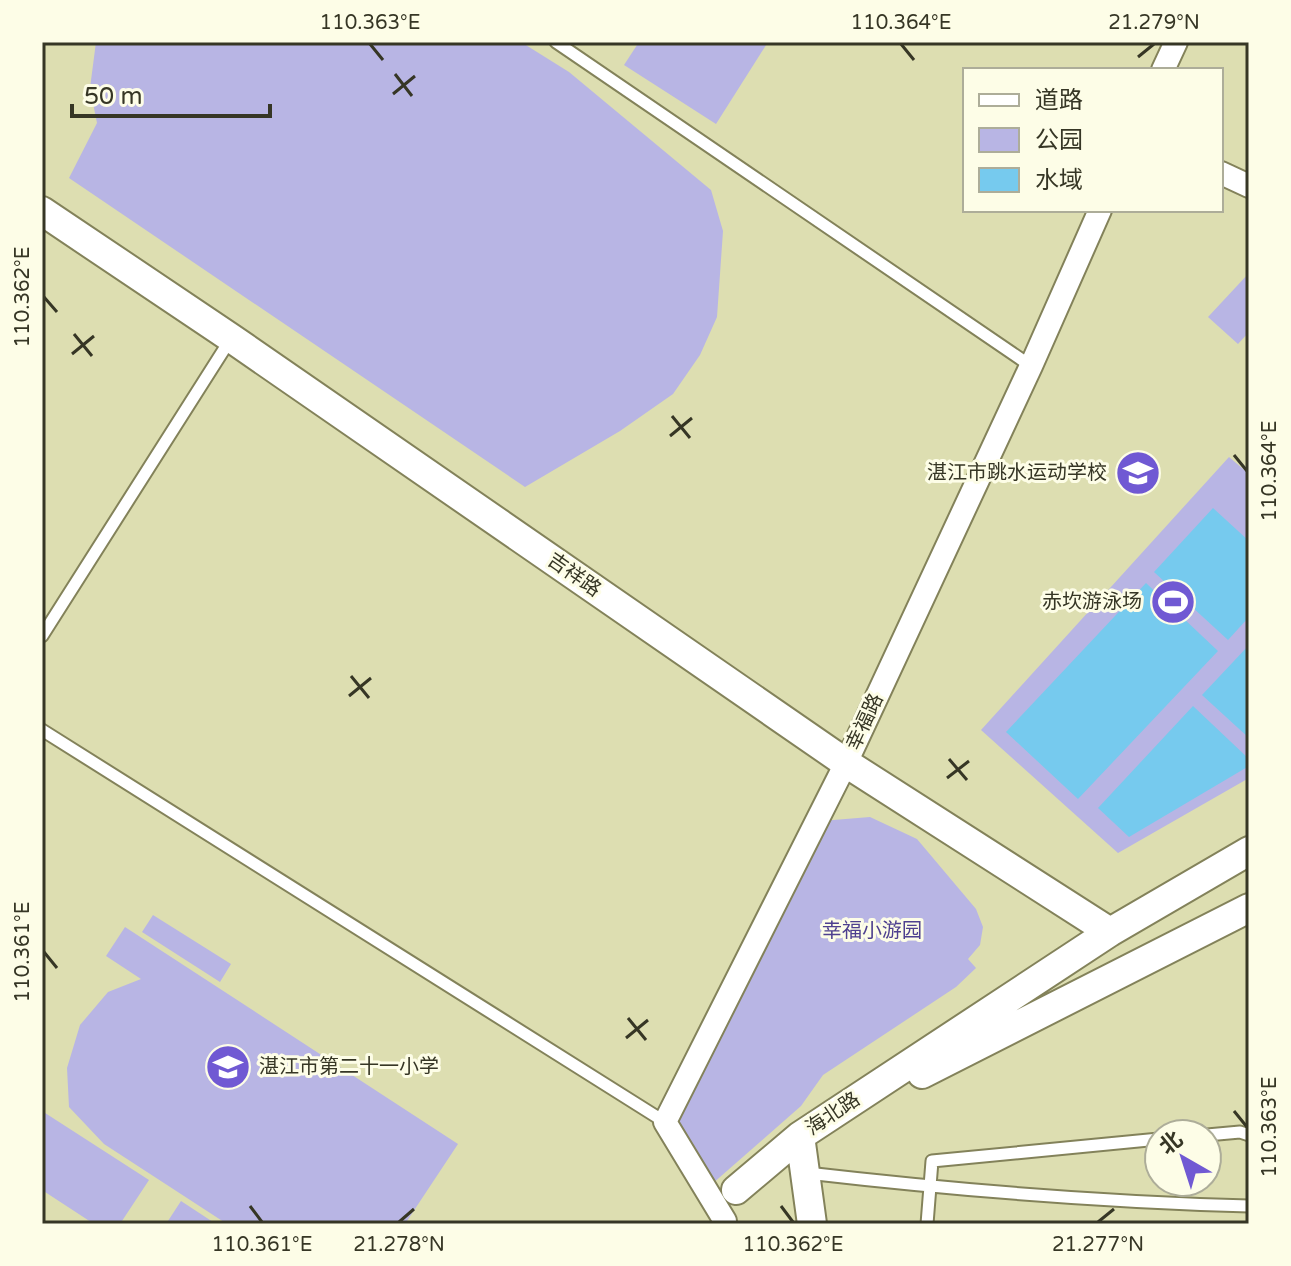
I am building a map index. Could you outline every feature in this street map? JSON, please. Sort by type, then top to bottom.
[{"type":"street","points":[[1164,68],[1176,42]]},
{"type":"street","points":[[1223,174],[1249,186]]},
{"type":"street","name":"吉祥路","points":[[42,211],[846,763],[1110,932]]},
{"type":"street","name":"幸福路","points":[[665,1122],[846,763],[1099,212]]},
{"type":"street","name":"海北路","points":[[800,1136],[1110,932],[1249,851]]},
{"type":"street","name":"海北路","points":[[800,1136],[1249,908]]},
{"type":"street","points":[[665,1122],[724,1223]]},
{"type":"street","points":[[724,1223],[736,1190],[800,1136]]},
{"type":"street","points":[[800,1136],[812,1224]]},
{"type":"lane","points":[[556,42],[1031,366]]},
{"type":"lane","points":[[42,636],[231,338]]},
{"type":"lane","points":[[42,730],[665,1122]]},
{"type":"lane","points":[[1223,1134],[1240,1132],[1249,1135]]},
{"type":"lane","points":[[927,1224],[932,1161],[1143,1141]]},
{"type":"lane","points":[[805,1173],[930,1188],[1185,1205],[1249,1206]]},
{"type":"green space","points":[[96,42],[521,42],[569,72],[711,190],[723,231],[717,317],[700,355],[673,394],[620,431],[525,487],[69,178],[97,123],[90,88]]},
{"type":"green space","points":[[639,42],[768,42],[716,124],[624,65]]},
{"type":"green space","points":[[1249,273],[1249,332],[1238,344],[1208,317]]},
{"type":"green space","name":"赤坎游泳场","points":[[1229,457],[1249,474],[1249,778],[1118,853],[981,730]]},
{"type":"green space","name":"幸福小游园","points":[[870,817],[917,839],[976,909],[983,927],[980,945],[968,959],[976,968],[956,987],[823,1075],[801,1106],[712,1184],[671,1123],[821,821]]},
{"type":"green space","points":[[153,915],[231,964],[220,982],[142,932]]},
{"type":"green space","points":[[125,927],[458,1144],[405,1224],[227,1224],[104,1144],[69,1107],[67,1068],[80,1025],[108,992],[141,979],[106,956]]},
{"type":"green space","points":[[42,1111],[149,1180],[120,1224],[94,1224],[42,1190]]},
{"type":"green space","points":[[181,1201],[216,1224],[166,1224]]},
{"type":"water","points":[[1213,508],[1249,541],[1249,617],[1228,640],[1154,572]]},
{"type":"water","points":[[1146,583],[1218,651],[1078,799],[1006,732]]},
{"type":"water","points":[[1249,645],[1249,738],[1202,695]]},
{"type":"water","points":[[1193,706],[1249,759],[1249,766],[1129,837],[1098,808]]},
{"type":"place","name":"湛江市跳水运动学校","points":[[1138,473]]},
{"type":"place","name":"赤坎游泳场","points":[[1173,602]]},
{"type":"place","name":"湛江市第二十一小学","points":[[228,1067]]}]
